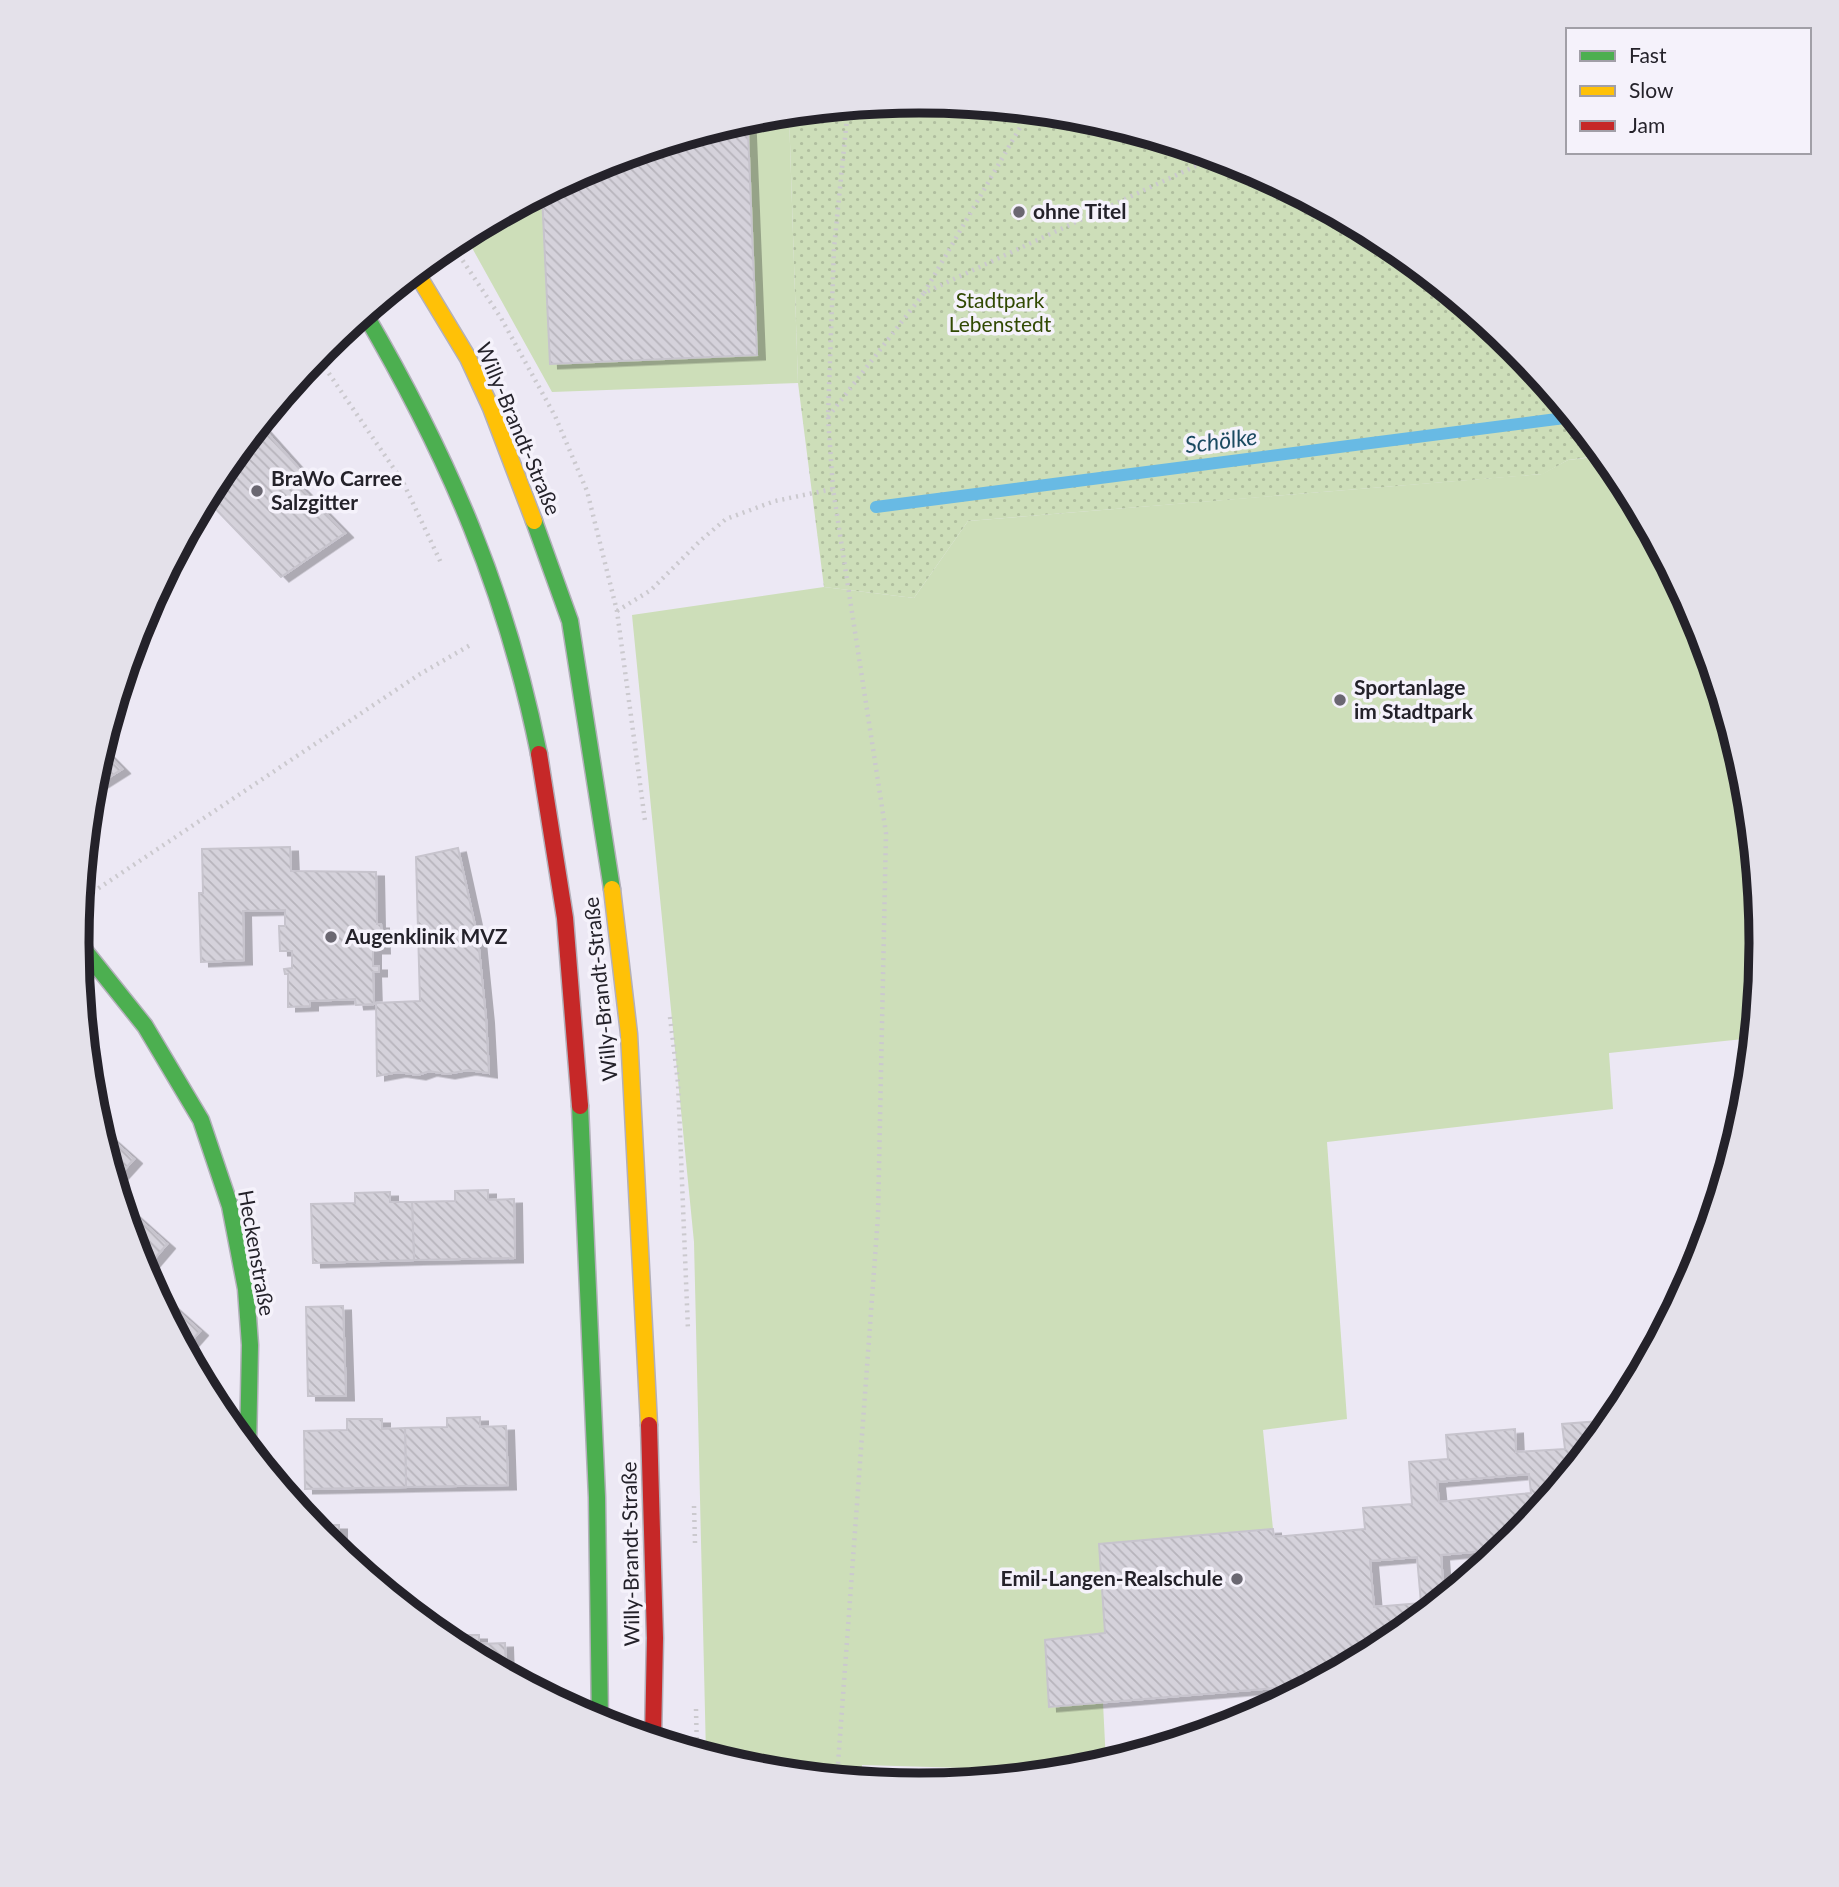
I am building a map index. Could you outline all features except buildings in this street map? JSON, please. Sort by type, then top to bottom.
[{"type":"street","name":"Willy-Brandt-Straße","points":[[421,280],[468,358],[523,489],[570,621],[593,763],[616,913],[629,1034],[637,1157],[648,1392],[654,1638],[653,1730]]},
{"type":"street","name":"Willy-Brandt-Straße","points":[[369,322],[430,432],[478,542],[500,604],[530,706],[545,785],[566,936],[578,1064],[595,1423],[600,1710]]},
{"type":"street","name":"Heckenstraße","points":[[89,956],[145,1026],[201,1120],[230,1206],[246,1289],[250,1345],[248,1432]]},
{"type":"path","points":[[838,1769],[878,1216],[886,832],[833,489],[828,417],[834,248],[847,117]]},
{"type":"path","points":[[828,417],[924,293],[1025,120]]},
{"type":"path","points":[[924,293],[1202,163]]},
{"type":"path","points":[[458,253],[502,318],[555,416],[587,491],[617,611],[626,694]]},
{"type":"path","points":[[323,365],[403,482],[443,567]]},
{"type":"path","points":[[617,611],[651,590],[726,519],[775,501],[833,489]]},
{"type":"path","points":[[91,893],[420,674],[472,644],[475,653]]},
{"type":"green space","name":"Stadtpark Lebenstedt","points":[[920,113],[1028,120],[1081,129],[1186,157],[1237,176],[1335,224],[1381,253],[1467,319],[1507,356],[1544,396],[1592,457],[1568,460],[1543,474],[968,521],[914,598],[824,587],[798,383],[789,124],[865,115]]},
{"type":"green space","points":[[789,124],[798,383],[552,392],[471,246],[552,199],[653,157],[758,129]]},
{"type":"green space","points":[[1592,457],[1610,482],[1639,528],[1664,576],[1706,677],[1734,782],[1743,835],[1750,944],[1744,1039],[1609,1053],[1613,1109],[1327,1142],[1347,1419],[1263,1430],[1273,1529],[1099,1545],[1105,1633],[1045,1641],[1049,1707],[1103,1703],[1105,1752],[1005,1769],[862,1765],[862,1772],[758,1758],[706,1745],[694,1242],[632,615],[824,587],[914,598],[968,521],[1542,474],[1568,460]]},
{"type":"waterway","name":"Schölke","points":[[876,507],[1562,418]]},
{"type":"traffic: fast","points":[[369,322],[423,420],[471,526],[510,636],[539,754]]},
{"type":"traffic: fast","points":[[534,521],[570,621],[612,889]]},
{"type":"traffic: fast","points":[[89,957],[145,1026],[201,1120],[230,1206],[246,1289],[250,1345],[248,1432]]},
{"type":"traffic: fast","points":[[580,1106],[597,1497],[600,1710]]},
{"type":"traffic: slow","points":[[421,280],[468,358],[491,408],[534,521]]},
{"type":"traffic: slow","points":[[612,889],[629,1034],[649,1425]]},
{"type":"traffic: jam","points":[[539,754],[565,918],[580,1106]]},
{"type":"traffic: jam","points":[[649,1425],[655,1638],[653,1730]]},
{"type":"place","name":"ohne Titel","points":[[1019,212]]},
{"type":"place","name":"BraWo Carree Salzgitter","points":[[257,491]]},
{"type":"place","name":"Sportanlage im Stadtpark","points":[[1340,700]]},
{"type":"place","name":"Augenklinik MVZ","points":[[331,937]]},
{"type":"place","name":"Emil-Langen-Realschule","points":[[1237,1579]]}]
